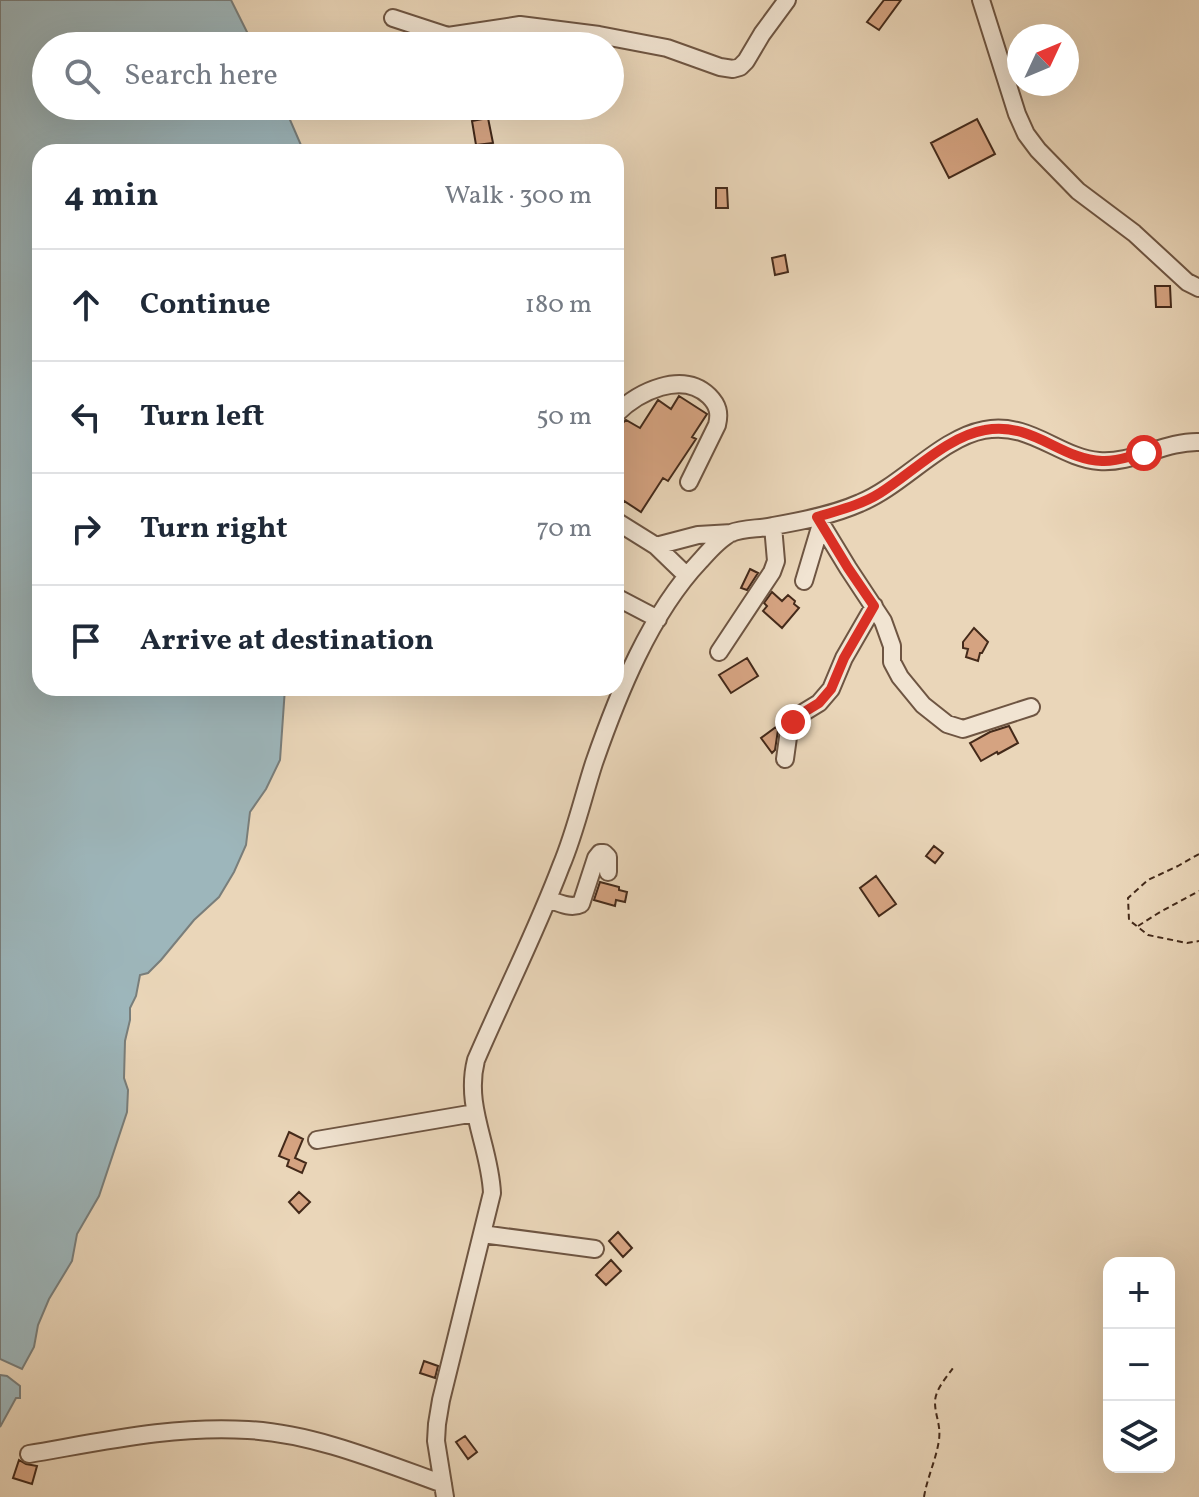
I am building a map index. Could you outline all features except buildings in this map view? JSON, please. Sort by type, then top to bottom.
[{"type":"street","points":[[624,40],[667,48],[733,69],[746,61],[787,0]]},
{"type":"street","points":[[981,0],[1017,114],[1032,142],[1078,191],[1134,233],[1187,282],[1199,288]]},
{"type":"street","points":[[393,18],[436,32]]},
{"type":"street","points":[[474,32],[520,25],[575,32]]},
{"type":"street","points":[[624,407],[638,396],[660,387],[693,386],[704,392],[717,407],[719,416],[689,482]]},
{"type":"street","points":[[656,546],[698,535],[819,520],[861,503],[946,447],[984,430],[1004,428],[1024,432],[1087,459],[1101,461],[1114,461],[1174,445],[1199,442]]},
{"type":"street","points":[[804,581],[819,520]]},
{"type":"street","points":[[819,520],[883,621],[892,646],[892,662],[900,677],[923,705],[947,724],[963,729],[1031,707]]},
{"type":"street","points":[[624,526],[656,546],[686,575]]},
{"type":"street","points":[[719,652],[772,572],[776,561],[773,526]]},
{"type":"street","points":[[624,689],[658,619],[686,575],[732,533]]},
{"type":"street","points":[[624,601],[658,619]]},
{"type":"street","points":[[785,759],[793,722],[819,703],[831,689],[844,658],[874,606]]},
{"type":"street","points":[[444,1490],[436,1441],[437,1424],[492,1193],[491,1176],[475,1113],[472,1076],[476,1060],[567,852],[606,730],[621,696]]},
{"type":"street","points":[[548,899],[568,906],[581,904],[600,853],[608,857],[608,872]]},
{"type":"street","points":[[317,1140],[475,1113]]},
{"type":"street","points":[[482,1234],[595,1249]]},
{"type":"street","points":[[29,1454],[168,1433],[250,1430],[295,1436],[369,1457],[444,1490]]},
{"type":"path","points":[[1199,854],[1148,880],[1128,898],[1129,920],[1148,935],[1187,943],[1199,941]]},
{"type":"path","points":[[1137,927],[1199,891]]},
{"type":"path","points":[[924,1497],[939,1436],[935,1399],[953,1368]]},
{"type":"water","points":[[0,0],[231,0],[247,32],[32,32],[32,120],[290,120],[301,144],[32,144],[32,696],[284,696],[280,760],[250,812],[246,845],[234,872],[219,897],[194,920],[148,973],[140,975],[130,1008],[125,1041],[127,1112],[99,1196],[77,1234],[72,1261],[49,1299],[38,1325],[34,1347],[22,1369],[0,1359]]},
{"type":"water","points":[[0,1375],[7,1376],[20,1386],[20,1398],[16,1398],[0,1427]]},
{"type":"route","points":[[793,722],[819,703],[831,689],[844,658],[874,606],[817,517],[879,494],[946,447],[984,430],[1004,428],[1024,432],[1087,459],[1114,461],[1144,453]]}]
